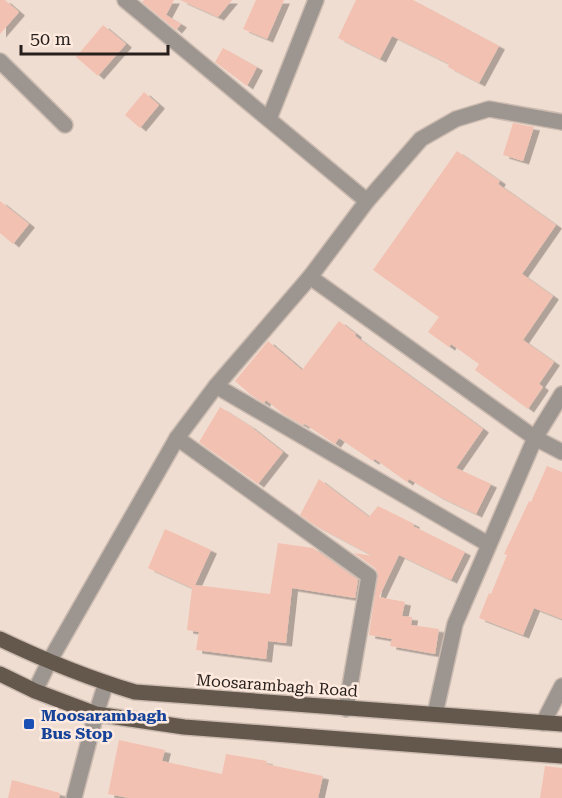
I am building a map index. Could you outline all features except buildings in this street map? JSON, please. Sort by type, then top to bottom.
[{"type":"main road","name":"Moosarambagh Road","points":[[0,639],[49,662],[135,692],[562,724]]},
{"type":"main road","points":[[0,674],[35,691],[96,714],[184,727],[562,756]]},
{"type":"street","points":[[126,0],[367,201]]},
{"type":"street","points":[[269,119],[316,0]]},
{"type":"street","points":[[0,60],[65,125]]},
{"type":"street","points":[[35,691],[49,662],[177,438],[216,386],[310,278],[367,201],[421,139],[456,119],[489,109],[562,122]]},
{"type":"street","points":[[310,278],[535,438],[562,452]]},
{"type":"street","points":[[216,386],[488,544]]},
{"type":"street","points":[[435,714],[455,624],[535,438],[562,394]]},
{"type":"street","points":[[177,438],[369,576],[346,709]]},
{"type":"street","points":[[74,798],[106,683]]},
{"type":"street","points":[[543,723],[562,686]]},
{"type":"place","name":"Moosarambagh Bus Stop","points":[[29,724]]}]
